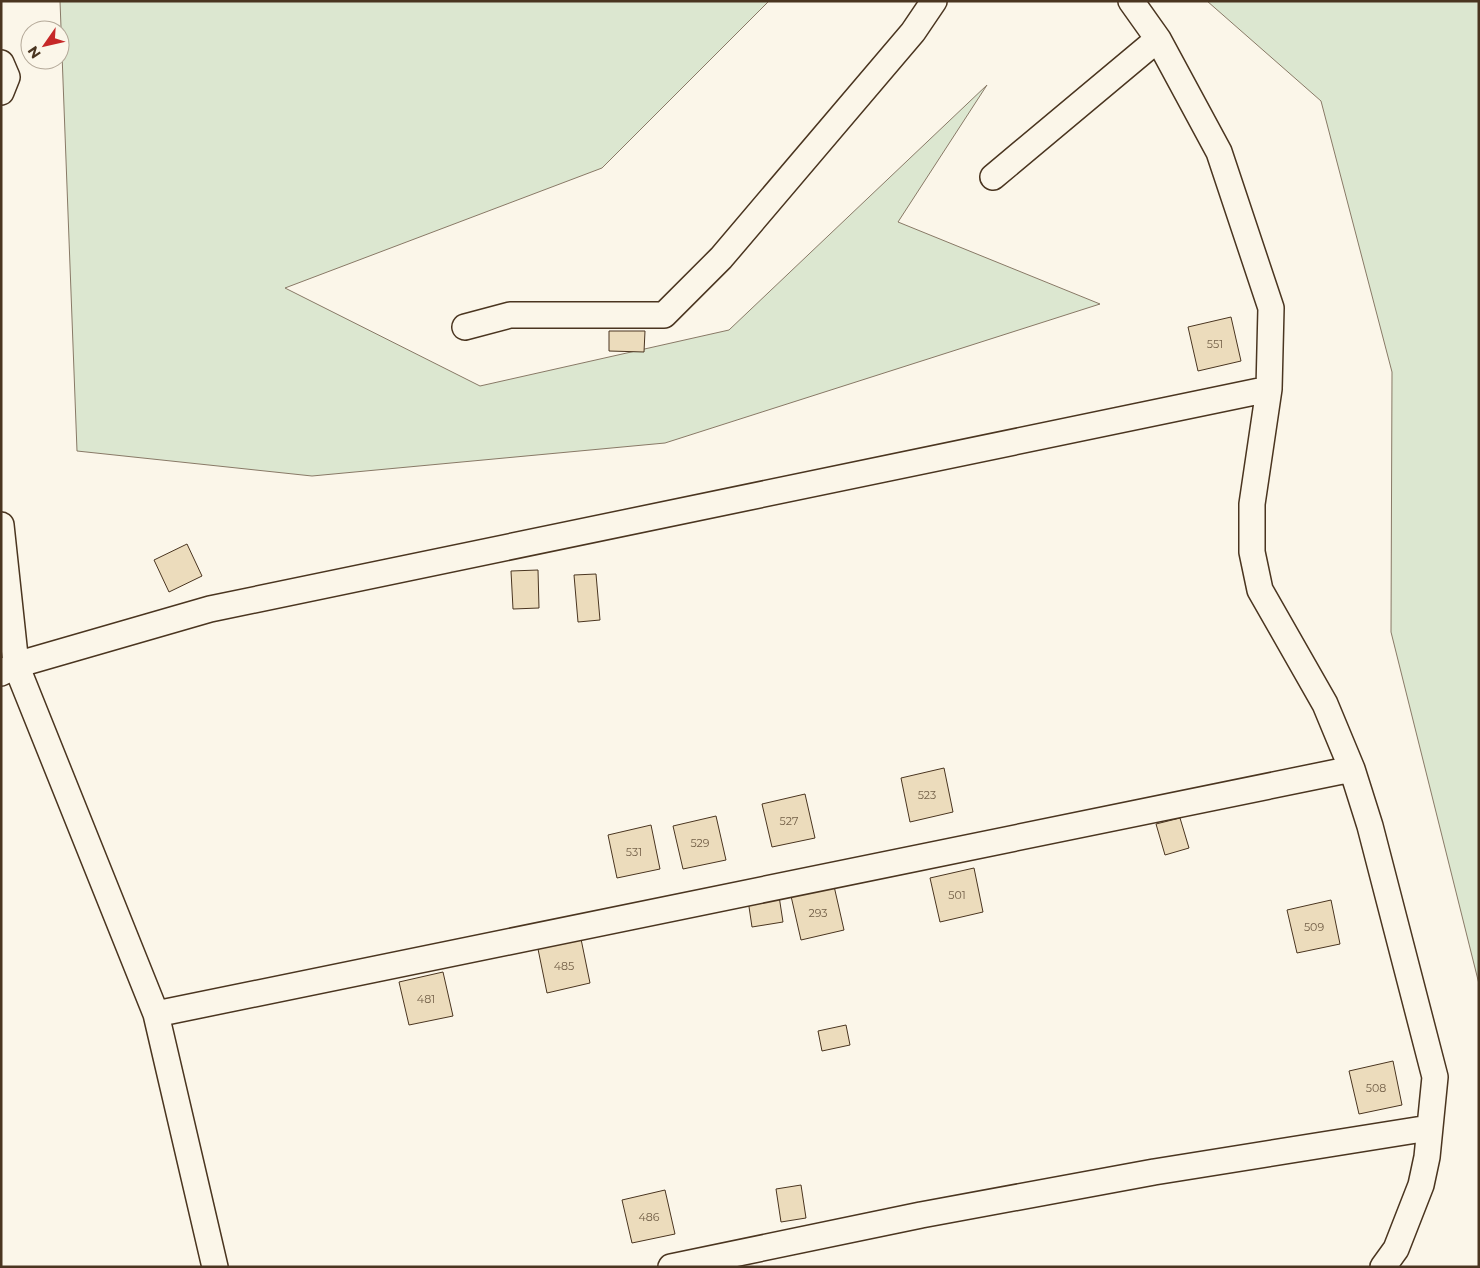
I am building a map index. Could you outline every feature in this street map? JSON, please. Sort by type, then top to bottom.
[{"type":"street","points":[[465,327],[510,315],[664,316],[721,258],[912,32],[934,1]]},
{"type":"street","points":[[1131,1],[1158,39],[1219,152],[1271,308],[1269,389],[1252,504],[1252,552],[1254,562],[1260,590],[1325,704],[1352,769],[1370,826],[1435,1078],[1427,1157],[1422,1184],[1396,1248],[1383,1267]]},
{"type":"street","points":[[993,177],[1158,39]]},
{"type":"street","points":[[1,63],[7,77],[1,92]]},
{"type":"street","points":[[9,669],[210,609],[1269,389]]},
{"type":"street","points":[[1,525],[9,669],[156,1014],[215,1267]]},
{"type":"street","points":[[156,1014],[1352,769]]},
{"type":"street","points":[[671,1267],[922,1215],[1154,1172],[1429,1128]]},
{"type":"green space","points":[[60,1],[769,1],[602,168],[285,288],[480,386],[729,330],[987,85],[898,222],[1100,304],[665,443],[312,476],[77,451],[63,70],[70,70],[70,20],[61,20]]},
{"type":"green space","points":[[1207,1],[1479,1],[1479,984],[1391,632],[1392,372],[1321,101]]},
{"type":"building","points":[[1231,317],[1241,361],[1198,371],[1188,327]]},
{"type":"building","points":[[609,331],[645,331],[644,352],[609,351]]},
{"type":"building","points":[[187,544],[202,576],[169,592],[154,560]]},
{"type":"building","points":[[538,570],[539,608],[513,609],[511,571]]},
{"type":"building","points":[[596,574],[600,620],[578,622],[574,575]]},
{"type":"building","points":[[944,768],[953,812],[910,822],[901,778]]},
{"type":"building","points":[[805,794],[815,838],[772,847],[762,804]]},
{"type":"building","points":[[716,816],[726,860],[683,869],[673,826]]},
{"type":"building","points":[[1180,818],[1189,848],[1165,855],[1156,824]]},
{"type":"building","points":[[651,825],[660,869],[617,878],[608,835]]},
{"type":"building","points":[[974,868],[983,912],[940,922],[930,878]]},
{"type":"building","points":[[834,886],[844,930],[801,940],[791,896]]},
{"type":"building","points":[[779,896],[783,922],[752,927],[748,900]]},
{"type":"building","points":[[1331,900],[1340,944],[1297,953],[1287,910]]},
{"type":"building","points":[[581,939],[590,983],[547,993],[538,949]]},
{"type":"building","points":[[443,972],[453,1016],[409,1025],[399,982]]},
{"type":"building","points":[[846,1025],[850,1045],[822,1051],[818,1031]]},
{"type":"building","points":[[1393,1061],[1402,1105],[1359,1114],[1349,1071]]},
{"type":"building","points":[[801,1185],[806,1218],[781,1222],[776,1189]]},
{"type":"building","points":[[665,1190],[675,1234],[632,1243],[622,1200]]}]
